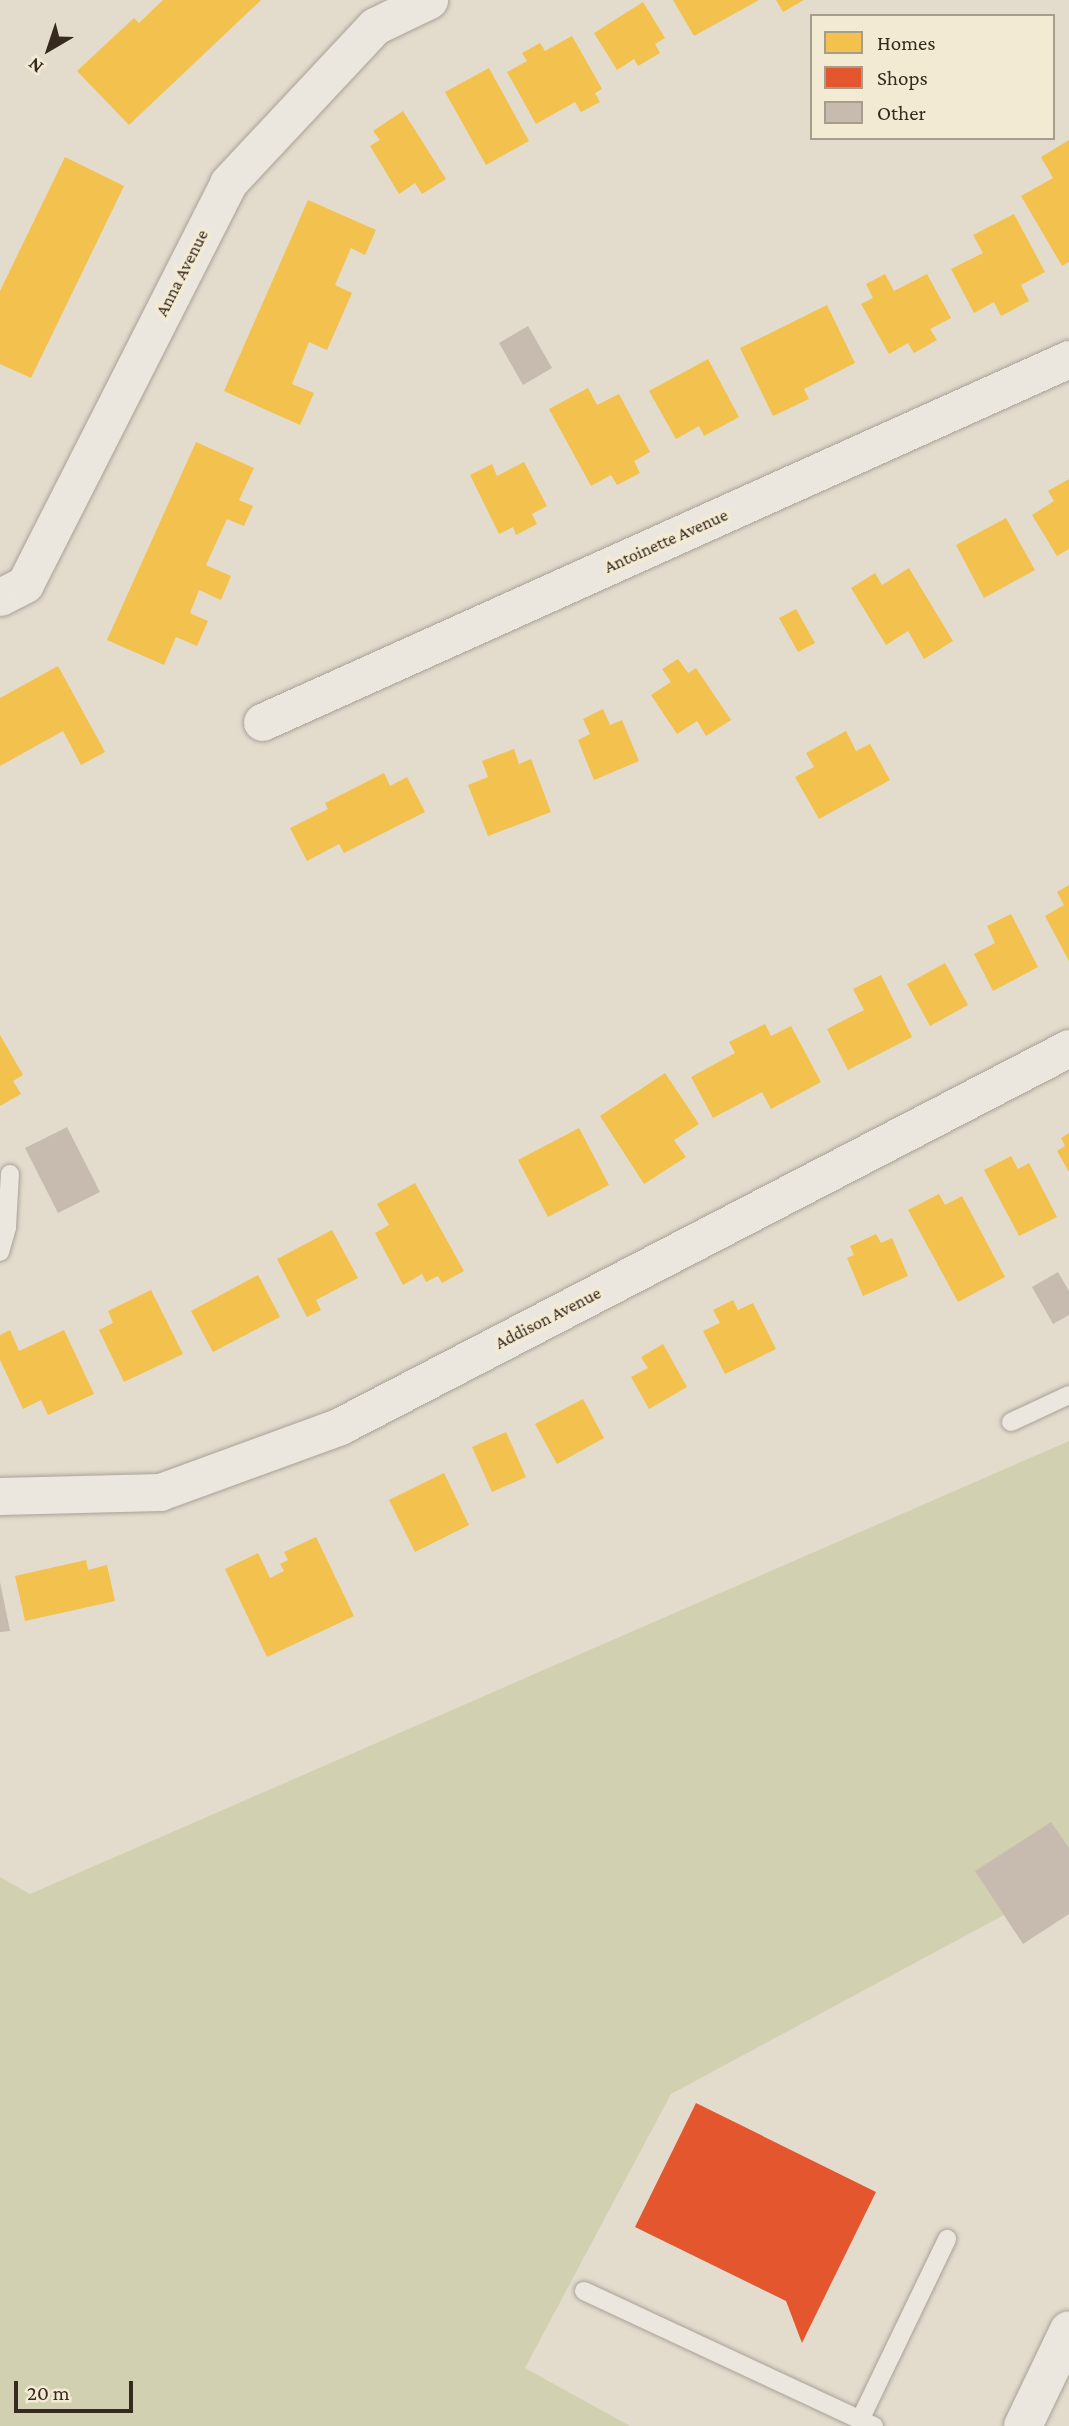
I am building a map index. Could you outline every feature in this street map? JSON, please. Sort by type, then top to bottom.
[{"type":"street","name":"Anna Avenue","points":[[0,597],[25,583],[228,183],[375,26],[429,0]]},
{"type":"street","name":"Antoinette Avenue","points":[[262,722],[1069,359]]},
{"type":"street","name":"Addison Avenue","points":[[0,1496],[160,1492],[340,1426],[1069,1048]]},
{"type":"street","points":[[1023,2426],[1068,2335]]},
{"type":"lane","points":[[0,1252],[7,1227],[10,1174]]},
{"type":"lane","points":[[1011,1422],[1069,1395]]},
{"type":"lane","points":[[584,2291],[867,2423],[947,2239]]},
{"type":"green space","points":[[1069,1441],[1069,1880],[671,2094],[525,2368],[630,2426],[0,2426],[0,1877],[30,1894]]},
{"type":"building: Homes","points":[[163,0],[261,0],[129,125],[77,71],[134,18],[139,23]]},
{"type":"building: Homes","points":[[673,0],[759,0],[694,36]]},
{"type":"building: Homes","points":[[776,0],[804,0],[783,12]]},
{"type":"building: Homes","points":[[643,2],[665,38],[655,44],[660,53],[638,66],[634,59],[617,70],[594,33]]},
{"type":"building: Homes","points":[[572,36],[602,89],[595,93],[600,102],[581,112],[575,102],[536,124],[507,72],[527,61],[522,53],[540,43],[545,51]]},
{"type":"building: Homes","points":[[489,68],[529,141],[486,165],[445,92]]},
{"type":"building: Homes","points":[[403,111],[446,179],[422,194],[415,183],[399,194],[370,146],[380,140],[373,131]]},
{"type":"building: Homes","points":[[1069,140],[1069,262],[1062,266],[1021,196],[1053,178],[1041,157]]},
{"type":"building: Homes","points":[[65,157],[124,186],[31,378],[0,364],[0,291]]},
{"type":"building: Homes","points":[[308,200],[376,230],[365,255],[351,248],[335,285],[352,293],[327,350],[309,342],[292,384],[314,393],[300,425],[224,391]]},
{"type":"building: Homes","points":[[1014,214],[1045,272],[1021,285],[1029,301],[1001,316],[994,302],[974,313],[951,269],[983,253],[973,235]]},
{"type":"building: Homes","points":[[885,274],[894,291],[927,274],[951,318],[930,329],[937,340],[914,353],[908,343],[889,354],[861,304],[873,298],[866,284]]},
{"type":"building: Homes","points":[[827,305],[855,363],[804,389],[809,399],[773,416],[740,348]]},
{"type":"building: Homes","points":[[708,359],[739,417],[704,436],[699,426],[676,439],[649,391]]},
{"type":"building: Homes","points":[[588,388],[597,405],[619,394],[650,452],[634,461],[640,473],[617,485],[611,475],[591,486],[549,409]]},
{"type":"building: Homes","points":[[196,442],[254,468],[239,500],[253,506],[244,526],[227,519],[206,565],[231,576],[221,600],[199,590],[190,613],[208,621],[197,646],[176,637],[164,665],[107,640]]},
{"type":"building: Homes","points":[[524,462],[547,506],[532,514],[537,524],[516,535],[513,527],[499,534],[470,475],[492,464],[497,476]]},
{"type":"building: Homes","points":[[1069,479],[1069,549],[1057,556],[1032,515],[1054,501],[1048,491]]},
{"type":"building: Homes","points":[[1006,518],[1035,570],[984,598],[956,545]]},
{"type":"building: Homes","points":[[909,568],[953,641],[924,659],[908,631],[886,645],[851,588],[875,573],[882,585]]},
{"type":"building: Homes","points":[[796,609],[815,643],[798,652],[779,618]]},
{"type":"building: Homes","points":[[678,659],[688,673],[696,668],[731,720],[706,736],[697,721],[677,734],[651,695],[671,682],[662,669]]},
{"type":"building: Homes","points":[[58,666],[105,752],[81,765],[63,731],[0,766],[0,698]]},
{"type":"building: Homes","points":[[603,709],[610,725],[622,720],[639,761],[594,780],[578,740],[590,734],[583,719]]},
{"type":"building: Homes","points":[[846,731],[856,751],[870,744],[890,780],[819,819],[795,777],[814,767],[806,753]]},
{"type":"building: Homes","points":[[514,749],[519,764],[531,759],[551,812],[488,836],[468,785],[488,777],[482,761]]},
{"type":"building: Homes","points":[[384,773],[390,786],[407,777],[425,812],[344,853],[339,844],[307,861],[290,828],[328,809],[325,803]]},
{"type":"building: Homes","points":[[1069,885],[1069,961],[1045,916],[1064,905],[1057,892]]},
{"type":"building: Homes","points":[[1011,914],[1038,967],[993,991],[974,954],[995,943],[987,926]]},
{"type":"building: Homes","points":[[945,963],[968,1005],[930,1026],[907,984]]},
{"type":"building: Homes","points":[[881,975],[912,1037],[848,1070],[827,1029],[864,1010],[853,989]]},
{"type":"building: Homes","points":[[765,1024],[771,1036],[791,1026],[821,1082],[771,1109],[762,1092],[713,1118],[691,1077],[735,1053],[729,1042]]},
{"type":"building: Homes","points":[[0,1035],[23,1075],[13,1081],[21,1094],[0,1106]]},
{"type":"building: Homes","points":[[665,1073],[699,1124],[674,1140],[686,1157],[644,1184],[600,1116]]},
{"type":"building: Homes","points":[[579,1128],[609,1185],[548,1217],[518,1160]]},
{"type":"building: Homes","points":[[1069,1133],[1069,1172],[1057,1151],[1065,1146],[1061,1138]]},
{"type":"building: Homes","points":[[1011,1156],[1018,1169],[1029,1163],[1057,1217],[1019,1236],[984,1170]]},
{"type":"building: Homes","points":[[415,1183],[464,1271],[442,1283],[438,1276],[426,1282],[422,1274],[403,1285],[375,1233],[389,1225],[377,1204]]},
{"type":"building: Homes","points":[[939,1194],[945,1205],[962,1196],[1005,1277],[958,1302],[908,1210]]},
{"type":"building: Homes","points":[[332,1230],[358,1278],[316,1300],[321,1310],[307,1317],[277,1259]]},
{"type":"building: Homes","points":[[876,1234],[881,1243],[892,1238],[908,1276],[863,1296],[847,1258],[854,1255],[850,1246]]},
{"type":"building: Homes","points":[[258,1275],[280,1317],[213,1352],[191,1311]]},
{"type":"building: Homes","points":[[151,1290],[183,1354],[124,1382],[99,1330],[113,1323],[108,1311]]},
{"type":"building: Homes","points":[[733,1300],[738,1310],[753,1303],[776,1349],[725,1374],[703,1331],[720,1323],[713,1310]]},
{"type":"building: Homes","points":[[10,1330],[19,1351],[64,1330],[94,1394],[48,1415],[41,1400],[23,1409],[0,1360],[0,1335]]},
{"type":"building: Homes","points":[[663,1344],[687,1387],[649,1409],[631,1377],[648,1368],[641,1357]]},
{"type":"building: Homes","points":[[583,1399],[604,1438],[557,1464],[535,1424]]},
{"type":"building: Homes","points":[[506,1432],[526,1477],[492,1492],[472,1447]]},
{"type":"building: Homes","points":[[444,1473],[469,1525],[415,1552],[389,1500]]},
{"type":"building: Homes","points":[[316,1537],[354,1616],[267,1657],[225,1569],[258,1553],[270,1578],[284,1571],[280,1564],[288,1560],[284,1552]]},
{"type":"building: Homes","points":[[86,1560],[88,1570],[107,1565],[115,1601],[25,1621],[15,1576]]},
{"type":"building: Shops","points":[[696,2103],[876,2192],[802,2343],[786,2301],[635,2227]]},
{"type":"building: Other","points":[[528,326],[552,368],[523,385],[499,343]]},
{"type":"building: Other","points":[[67,1127],[100,1192],[58,1213],[25,1148]]},
{"type":"building: Other","points":[[1058,1272],[1069,1291],[1069,1315],[1053,1324],[1032,1287]]},
{"type":"building: Other","points":[[0,1582],[10,1631],[0,1632]]},
{"type":"building: Other","points":[[1051,1822],[1069,1848],[1069,1914],[1023,1944],[975,1871]]}]
